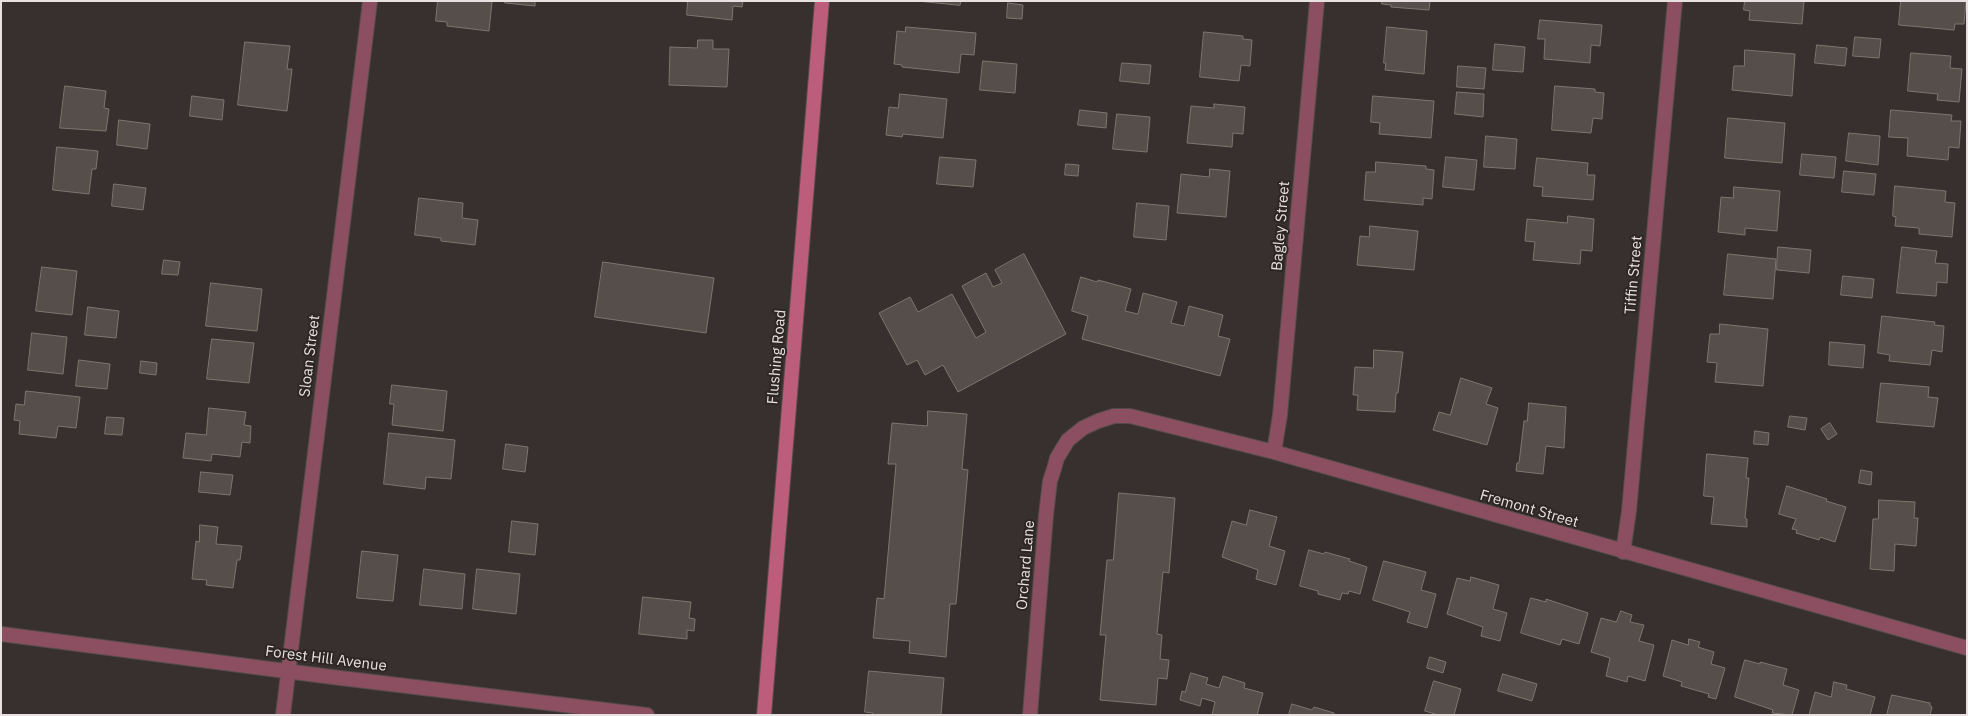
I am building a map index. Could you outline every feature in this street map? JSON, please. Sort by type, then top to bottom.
[{"type":"main road","name":"Flushing Road","points":[[764,715],[822,1]]},
{"type":"street","name":"Sloan Street","points":[[283,715],[370,1]]},
{"type":"street","name":"Bagley Street","points":[[1274,452],[1280,416],[1317,1]]},
{"type":"street","name":"Tiffin Street","points":[[1623,552],[1630,501],[1675,1]]},
{"type":"street","name":"Fremont Street","points":[[1082,428],[1105,419],[1130,416],[1274,452],[1967,648]]},
{"type":"street","name":"Orchard Lane","points":[[1030,715],[1050,482],[1062,448],[1082,428]]},
{"type":"street","name":"Forest Hill Avenue","points":[[1,634],[647,715]]},
{"type":"building","points":[[438,1],[492,1],[489,31],[447,26],[447,22],[436,21]]},
{"type":"building","points":[[505,1],[535,1],[535,6],[505,3]]},
{"type":"building","points":[[688,1],[743,1],[742,7],[733,6],[732,20],[687,15]]},
{"type":"building","points":[[918,1],[961,1],[960,5]]},
{"type":"building","points":[[1382,1],[1430,1],[1429,10],[1391,7],[1391,5],[1382,4]]},
{"type":"building","points":[[1745,1],[1804,1],[1802,24],[1749,20],[1750,11],[1744,10]]},
{"type":"building","points":[[1901,1],[1966,1],[1964,24],[1955,24],[1954,30],[1899,25]]},
{"type":"building","points":[[1008,3],[1023,5],[1022,19],[1007,18]]},
{"type":"building","points":[[1540,20],[1602,25],[1600,46],[1591,45],[1590,63],[1544,59],[1545,39],[1538,39]]},
{"type":"building","points":[[906,27],[976,33],[974,55],[961,54],[959,73],[902,67],[902,65],[894,64],[897,31],[905,32]]},
{"type":"building","points":[[1387,27],[1427,31],[1424,74],[1385,70]]},
{"type":"building","points":[[1204,32],[1243,36],[1243,39],[1252,40],[1250,66],[1241,65],[1239,81],[1200,77]]},
{"type":"building","points":[[1855,37],[1881,39],[1879,58],[1853,56]]},
{"type":"building","points":[[698,40],[713,40],[713,49],[729,49],[727,87],[669,85],[670,47],[697,48]]},
{"type":"building","points":[[245,42],[290,46],[287,69],[292,69],[287,111],[238,105]]},
{"type":"building","points":[[1495,44],[1525,47],[1523,72],[1493,70]]},
{"type":"building","points":[[1817,45],[1847,48],[1845,66],[1815,63]]},
{"type":"building","points":[[1745,50],[1795,54],[1792,96],[1732,90],[1734,66],[1744,66]]},
{"type":"building","points":[[1911,53],[1951,56],[1950,68],[1962,69],[1959,102],[1937,100],[1938,94],[1908,91]]},
{"type":"building","points":[[983,61],[1017,64],[1015,93],[980,90]]},
{"type":"building","points":[[1122,63],[1151,65],[1149,84],[1120,81]]},
{"type":"building","points":[[1458,66],[1486,68],[1484,89],[1457,87]]},
{"type":"building","points":[[65,86],[106,91],[104,108],[109,109],[106,131],[60,128]]},
{"type":"building","points":[[1555,86],[1595,89],[1595,92],[1604,93],[1602,119],[1593,118],[1591,133],[1552,130]]},
{"type":"building","points":[[1457,92],[1484,94],[1483,117],[1455,114]]},
{"type":"building","points":[[900,94],[947,99],[943,138],[903,134],[902,137],[886,135],[889,107],[898,108]]},
{"type":"building","points":[[192,96],[224,100],[222,120],[190,116]]},
{"type":"building","points":[[1373,96],[1434,101],[1431,138],[1379,134],[1380,123],[1371,122]]},
{"type":"building","points":[[1214,104],[1245,107],[1243,134],[1233,133],[1232,147],[1187,143],[1191,106],[1214,108]]},
{"type":"building","points":[[1080,110],[1107,113],[1106,128],[1078,125]]},
{"type":"building","points":[[1891,110],[1952,115],[1951,121],[1961,121],[1959,148],[1949,147],[1948,160],[1907,156],[1908,138],[1889,137]]},
{"type":"building","points":[[1117,114],[1150,117],[1147,152],[1113,149]]},
{"type":"building","points":[[1728,118],[1785,123],[1782,163],[1725,158]]},
{"type":"building","points":[[119,120],[150,124],[147,149],[117,145]]},
{"type":"building","points":[[1849,133],[1880,136],[1878,165],[1846,161]]},
{"type":"building","points":[[1486,136],[1517,139],[1515,169],[1484,167]]},
{"type":"building","points":[[57,147],[98,151],[96,169],[92,169],[89,194],[53,190]]},
{"type":"building","points":[[1802,154],[1836,157],[1834,178],[1800,175]]},
{"type":"building","points":[[940,157],[976,160],[973,187],[937,184]]},
{"type":"building","points":[[1446,157],[1477,160],[1474,190],[1443,187]]},
{"type":"building","points":[[1537,158],[1588,163],[1587,175],[1595,175],[1593,200],[1542,196],[1543,187],[1534,186]]},
{"type":"building","points":[[1376,162],[1426,166],[1426,169],[1434,170],[1432,199],[1423,198],[1423,205],[1364,200],[1366,172],[1375,172]]},
{"type":"building","points":[[1066,164],[1079,165],[1078,176],[1065,175]]},
{"type":"building","points":[[1210,169],[1230,171],[1226,217],[1177,213],[1181,174],[1209,177]]},
{"type":"building","points":[[1844,171],[1876,174],[1874,195],[1842,192]]},
{"type":"building","points":[[114,184],[146,188],[143,210],[112,206]]},
{"type":"building","points":[[1895,186],[1946,191],[1945,202],[1955,203],[1952,237],[1919,234],[1919,228],[1895,226],[1896,217],[1893,216]]},
{"type":"building","points":[[1734,187],[1780,191],[1777,231],[1745,228],[1745,235],[1718,232],[1721,197],[1733,198]]},
{"type":"building","points":[[419,198],[463,203],[462,218],[478,220],[475,245],[441,241],[441,238],[415,235]]},
{"type":"building","points":[[1137,203],[1169,206],[1166,240],[1134,237]]},
{"type":"building","points":[[1568,216],[1594,219],[1592,251],[1581,250],[1580,264],[1533,260],[1535,242],[1525,241],[1527,219],[1567,223]]},
{"type":"building","points":[[1370,226],[1418,231],[1414,270],[1357,265],[1360,236],[1369,237]]},
{"type":"building","points":[[1778,247],[1811,250],[1809,273],[1777,270]]},
{"type":"building","points":[[1902,247],[1937,251],[1935,263],[1948,264],[1947,283],[1937,282],[1936,296],[1897,293]]},
{"type":"building","points":[[1024,254],[1066,334],[958,392],[943,365],[925,375],[917,360],[907,365],[879,313],[910,297],[918,312],[952,294],[976,338],[986,332],[962,286],[986,273],[993,287],[1002,283],[995,270]]},
{"type":"building","points":[[1728,254],[1776,259],[1773,299],[1724,295]]},
{"type":"building","points":[[164,260],[180,262],[178,275],[162,274]]},
{"type":"building","points":[[603,262],[714,278],[706,333],[595,317]]},
{"type":"building","points":[[42,267],[77,271],[72,315],[36,311]]},
{"type":"building","points":[[1843,276],[1874,279],[1872,298],[1841,295]]},
{"type":"building","points":[[1081,277],[1131,289],[1125,311],[1138,314],[1143,293],[1177,302],[1171,323],[1184,326],[1189,306],[1223,315],[1218,336],[1230,339],[1220,376],[1082,339],[1088,316],[1072,311]]},
{"type":"building","points":[[211,283],[262,289],[257,331],[206,326]]},
{"type":"building","points":[[88,307],[119,311],[116,338],[85,335]]},
{"type":"building","points":[[1882,316],[1935,322],[1934,325],[1944,326],[1942,352],[1932,350],[1930,365],[1889,361],[1890,355],[1878,353]]},
{"type":"building","points":[[1720,324],[1768,329],[1763,386],[1715,382],[1717,363],[1707,362],[1710,334],[1719,334]]},
{"type":"building","points":[[32,333],[67,337],[63,374],[28,370]]},
{"type":"building","points":[[212,339],[254,343],[249,383],[207,379]]},
{"type":"building","points":[[1830,342],[1865,345],[1863,368],[1829,365]]},
{"type":"building","points":[[1374,350],[1403,352],[1398,393],[1396,393],[1395,412],[1357,410],[1358,395],[1353,395],[1355,367],[1373,368]]},
{"type":"building","points":[[79,360],[110,364],[107,389],[76,386]]},
{"type":"building","points":[[141,361],[157,363],[156,375],[140,373]]},
{"type":"building","points":[[1461,378],[1492,388],[1486,404],[1498,408],[1487,445],[1433,430],[1439,412],[1450,415]]},
{"type":"building","points":[[1881,383],[1929,387],[1928,397],[1938,398],[1934,427],[1877,422]]},
{"type":"building","points":[[392,385],[447,391],[443,431],[392,425],[394,404],[390,404]]},
{"type":"building","points":[[26,391],[80,397],[76,428],[58,426],[56,438],[19,434],[20,421],[14,420],[16,404],[24,405]]},
{"type":"building","points":[[1529,403],[1566,407],[1564,448],[1546,446],[1543,474],[1516,471],[1517,463],[1519,463],[1524,421],[1527,421]]},
{"type":"building","points":[[209,408],[246,412],[244,425],[251,426],[250,443],[242,442],[240,457],[212,454],[211,461],[183,458],[186,433],[206,435]]},
{"type":"building","points":[[928,411],[967,414],[962,469],[968,470],[956,604],[950,604],[946,657],[909,653],[910,641],[873,638],[877,598],[884,599],[896,464],[888,464],[892,423],[927,426]]},
{"type":"building","points":[[1790,416],[1807,418],[1805,430],[1788,427]]},
{"type":"building","points":[[107,417],[124,418],[122,435],[105,434]]},
{"type":"building","points":[[1830,423],[1837,434],[1828,440],[1821,429]]},
{"type":"building","points":[[1755,431],[1769,433],[1768,445],[1754,444]]},
{"type":"building","points":[[389,433],[455,440],[451,479],[426,477],[425,489],[384,484]]},
{"type":"building","points":[[506,444],[528,447],[525,472],[503,469]]},
{"type":"building","points":[[1707,454],[1748,458],[1746,478],[1749,478],[1745,518],[1747,519],[1747,527],[1711,524],[1714,497],[1704,496]]},
{"type":"building","points":[[1861,470],[1872,472],[1871,485],[1859,483]]},
{"type":"building","points":[[201,472],[233,475],[230,495],[199,492]]},
{"type":"building","points":[[1787,486],[1846,507],[1835,542],[1820,537],[1819,540],[1796,533],[1797,530],[1792,529],[1796,519],[1779,514]]},
{"type":"building","points":[[1119,493],[1175,498],[1169,573],[1163,572],[1157,634],[1162,635],[1160,659],[1169,660],[1167,679],[1158,678],[1156,705],[1100,700],[1106,635],[1100,635],[1107,560],[1113,560]]},
{"type":"building","points":[[1879,500],[1915,502],[1914,518],[1918,518],[1916,546],[1895,544],[1894,571],[1870,569],[1873,519],[1878,519]]},
{"type":"building","points":[[1250,510],[1277,517],[1269,546],[1285,551],[1276,585],[1256,579],[1258,570],[1222,557],[1232,521],[1246,525]]},
{"type":"building","points":[[512,521],[538,524],[535,555],[509,552]]},
{"type":"building","points":[[200,525],[218,527],[216,544],[242,546],[240,560],[237,560],[233,588],[206,585],[207,580],[192,579],[196,541],[199,542]]},
{"type":"building","points":[[1309,550],[1350,559],[1349,561],[1367,567],[1360,594],[1349,591],[1348,594],[1342,593],[1340,600],[1318,594],[1318,591],[1300,586]]},
{"type":"building","points":[[362,551],[398,555],[393,601],[357,598]]},
{"type":"building","points":[[1384,561],[1426,572],[1421,590],[1436,594],[1427,628],[1407,622],[1410,612],[1373,600]]},
{"type":"building","points":[[424,569],[465,574],[462,609],[420,605]]},
{"type":"building","points":[[477,569],[520,574],[516,614],[473,609]]},
{"type":"building","points":[[1471,577],[1499,585],[1493,609],[1507,613],[1500,641],[1481,636],[1483,627],[1447,614],[1457,578],[1470,581]]},
{"type":"building","points":[[643,597],[691,602],[689,618],[695,619],[694,631],[687,630],[687,639],[639,634]]},
{"type":"building","points":[[1531,598],[1546,602],[1546,599],[1588,613],[1579,644],[1562,639],[1560,645],[1521,633]]},
{"type":"building","points":[[1621,611],[1632,615],[1630,622],[1644,625],[1639,641],[1654,645],[1645,681],[1628,676],[1627,682],[1606,676],[1610,658],[1591,652],[1601,618],[1616,622]]},
{"type":"building","points":[[1689,639],[1700,642],[1698,647],[1714,652],[1711,664],[1725,668],[1716,699],[1708,697],[1709,694],[1681,686],[1682,682],[1663,676],[1672,640],[1688,645]]},
{"type":"building","points":[[1430,657],[1446,662],[1443,673],[1427,668]]},
{"type":"building","points":[[1745,660],[1787,669],[1783,685],[1799,690],[1792,715],[1772,713],[1773,710],[1735,697]]},
{"type":"building","points":[[869,671],[944,678],[941,715],[873,715],[873,713],[865,712]]},
{"type":"building","points":[[1191,673],[1208,678],[1206,684],[1219,688],[1223,676],[1245,683],[1244,688],[1263,693],[1257,715],[1212,715],[1215,702],[1202,698],[1200,706],[1180,700],[1182,691],[1185,692]]},
{"type":"building","points":[[1503,674],[1537,684],[1532,701],[1498,691]]},
{"type":"building","points":[[1434,681],[1461,689],[1454,715],[1438,715],[1425,711]]},
{"type":"building","points":[[1834,682],[1847,685],[1846,689],[1875,697],[1870,715],[1809,715],[1815,692],[1831,697]]},
{"type":"building","points":[[1892,695],[1930,703],[1932,707],[1930,715],[1887,715]]},
{"type":"building","points":[[1292,704],[1312,710],[1314,707],[1334,713],[1334,715],[1289,715]]}]
